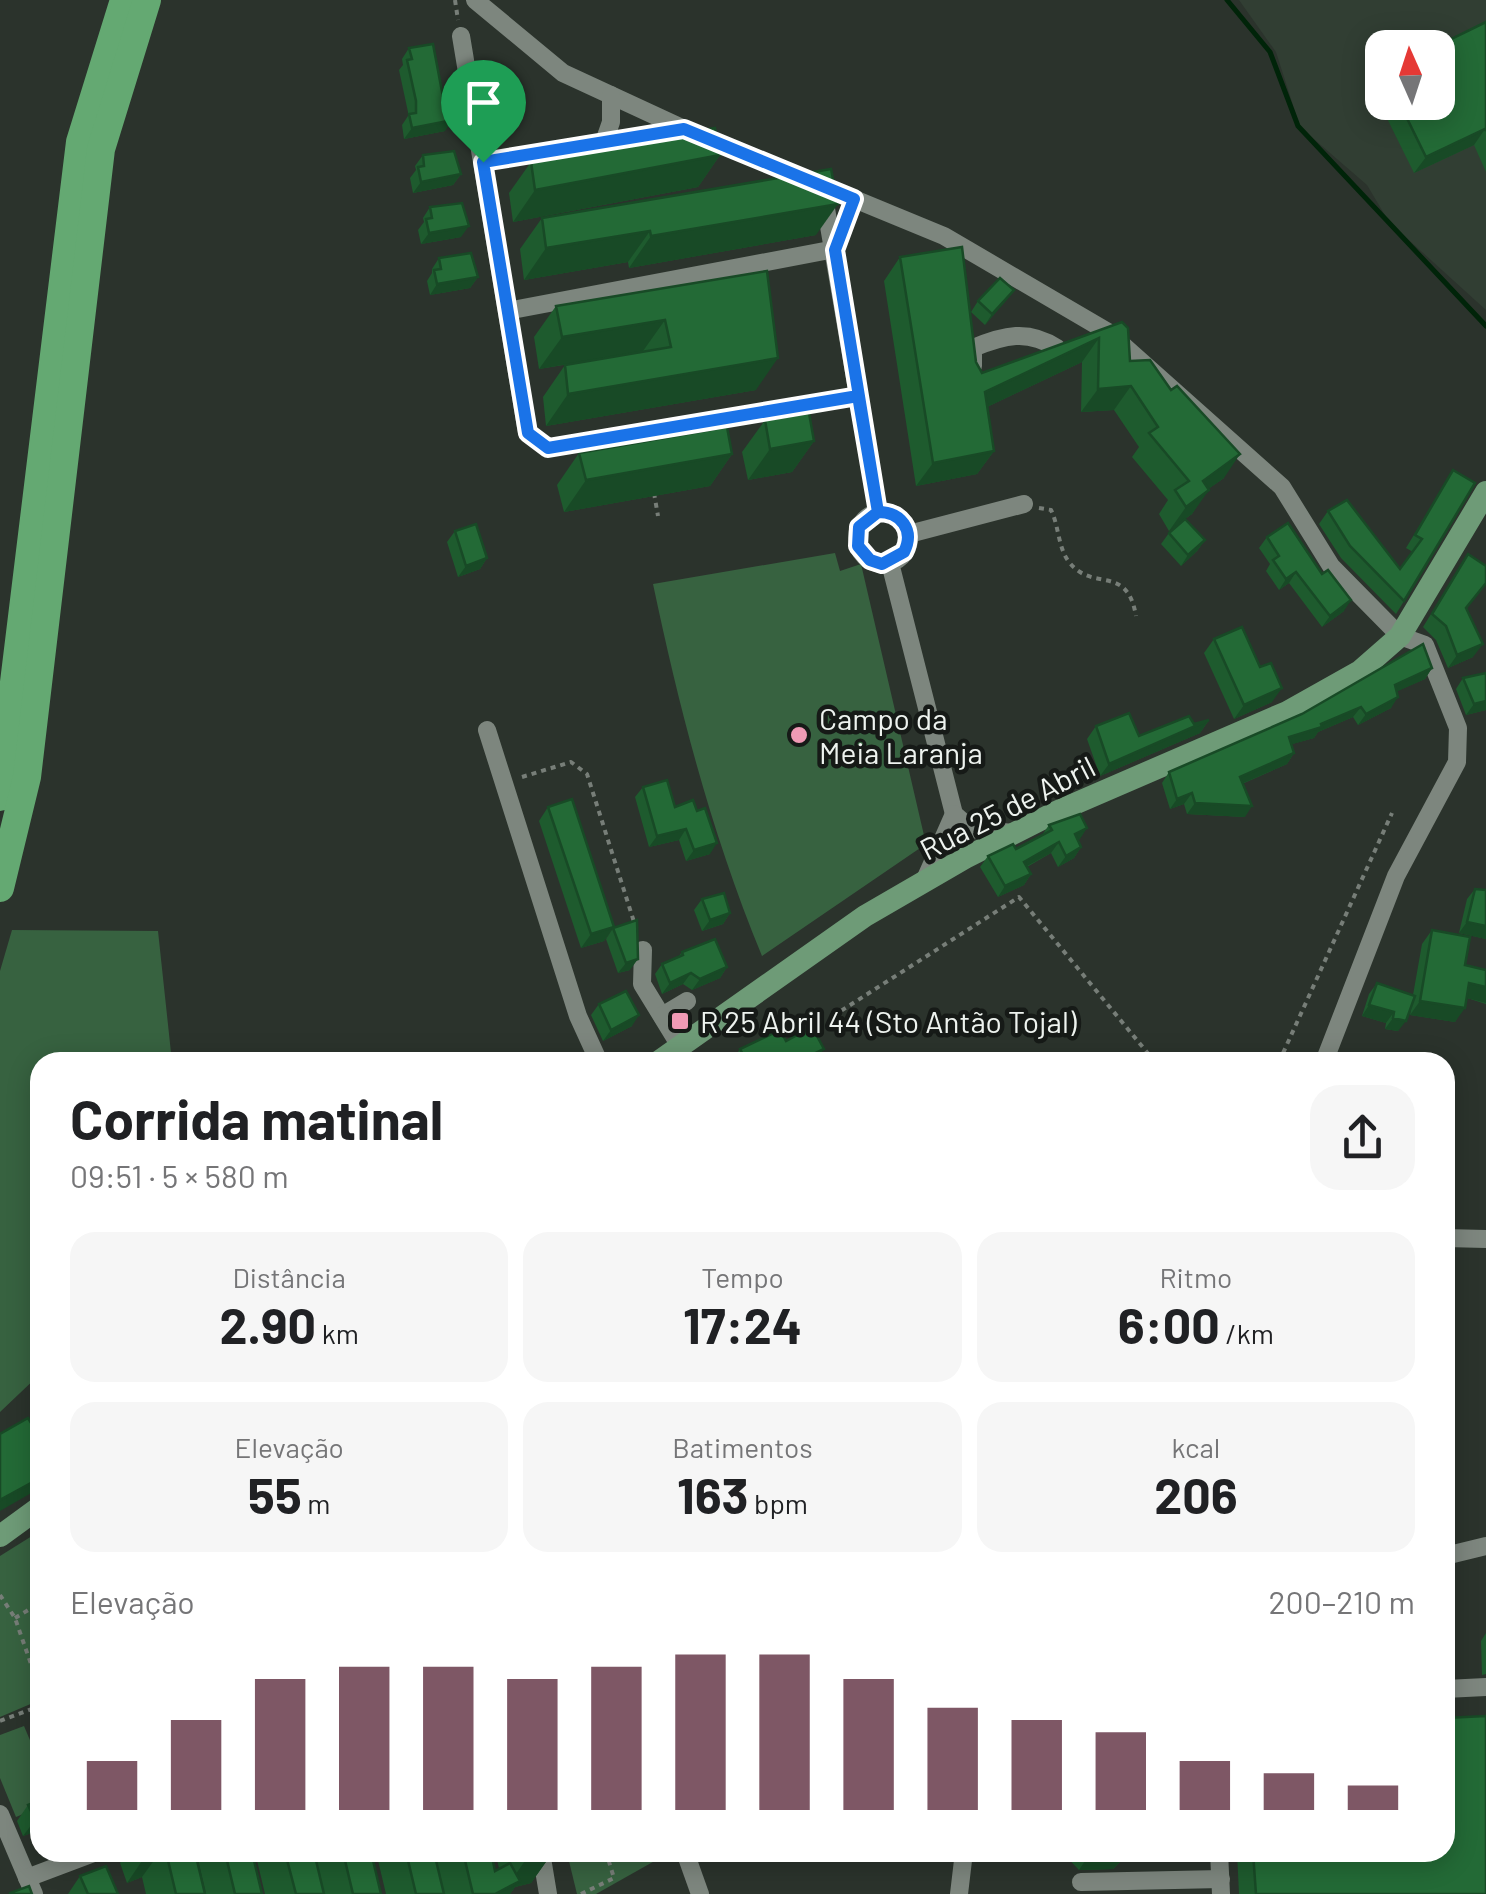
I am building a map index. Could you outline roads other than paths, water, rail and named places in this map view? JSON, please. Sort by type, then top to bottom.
[{"type":"highway","points":[[0,797],[80,142],[124,0]]},
{"type":"highway","points":[[0,888],[27,778],[101,149],[147,0]]},
{"type":"main road","name":"Rua 25 de Abril","points":[[672,1052],[865,916],[964,858],[1287,712],[1360,671],[1400,636],[1486,492]]},
{"type":"main road","points":[[0,1536],[30,1514]]},
{"type":"street","points":[[475,0],[563,73],[684,129],[944,236],[1108,332],[1282,487],[1331,566],[1400,636],[1425,645],[1458,728],[1458,762],[1396,876],[1328,1052]]},
{"type":"street","points":[[461,36],[528,433],[548,448],[858,396]]},
{"type":"street","points":[[604,142],[611,122],[611,95]]},
{"type":"street","points":[[483,162],[684,129]]},
{"type":"street","points":[[823,186],[825,217],[835,250],[878,512]]},
{"type":"street","points":[[835,250],[854,199]]},
{"type":"street","points":[[507,311],[835,250]]},
{"type":"street","points":[[1033,359],[1108,332]]},
{"type":"street","points":[[988,379],[972,385],[973,348],[1003,335],[1039,336],[1057,348]]},
{"type":"street","points":[[909,534],[1024,504]]},
{"type":"street","points":[[878,512],[898,517],[909,534],[904,552],[890,562],[870,560],[858,546],[859,527],[878,512]]},
{"type":"street","points":[[890,562],[957,852],[964,858],[971,829]]},
{"type":"street","points":[[487,730],[578,1016],[594,1052]]},
{"type":"street","points":[[951,819],[971,829],[1014,833]]},
{"type":"street","points":[[924,882],[951,819]]},
{"type":"street","points":[[643,950],[642,984],[680,1046]]},
{"type":"street","points":[[662,1016],[687,1002]]},
{"type":"street","points":[[1455,1238],[1486,1239]]},
{"type":"street","points":[[1455,1554],[1486,1546]]},
{"type":"street","points":[[1455,1688],[1486,1687]]},
{"type":"street","points":[[1,1821],[30,1886],[77,1862]]},
{"type":"street","points":[[542,1862],[548,1894]]},
{"type":"street","points":[[689,1862],[700,1894]]},
{"type":"street","points":[[959,1894],[963,1862]]},
{"type":"street","points":[[1081,1882],[1221,1886]]},
{"type":"waterway","points":[[1227,0],[1270,52],[1298,126],[1486,326]]},
{"type":"place","name":"Campo da Meia Laranja","points":[[799,735]]},
{"type":"place","name":"R 25 Abril 44 (Sto Antão Tojal)","points":[[680,1021]]}]
